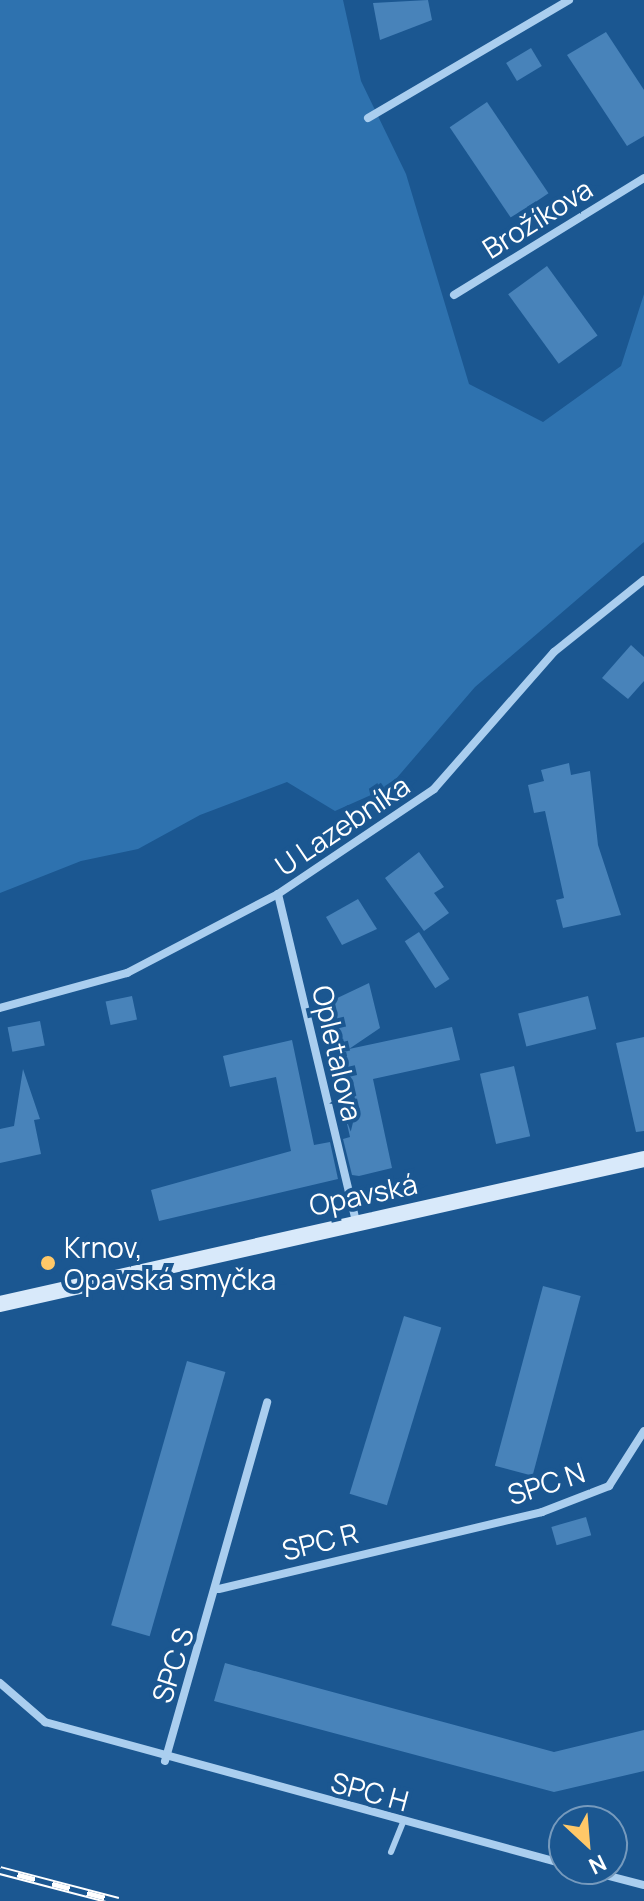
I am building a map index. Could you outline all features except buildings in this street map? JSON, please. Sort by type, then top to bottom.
[{"type":"main road","name":"Opavská","points":[[0,1304],[644,1159]]},
{"type":"street","points":[[368,118],[569,0]]},
{"type":"street","name":"Brožíkova","points":[[454,295],[644,178]]},
{"type":"street","name":"U Lazebníka","points":[[0,1008],[127,973],[278,894],[434,789],[554,652],[644,580]]},
{"type":"street","name":"Opletalova","points":[[278,894],[356,1222]]},
{"type":"street","name":"SPC S","points":[[165,1761],[219,1589],[267,1402]]},
{"type":"street","name":"SPC N","points":[[432,1535],[542,1512],[609,1486],[644,1431]]},
{"type":"street","name":"SPC R","points":[[219,1589],[432,1535]]},
{"type":"street","points":[[0,1683],[45,1722],[165,1761]]},
{"type":"street","name":"SPC H","points":[[165,1761],[548,1860]]},
{"type":"lane","points":[[391,1852],[403,1822]]},
{"type":"shaded area","points":[[0,0],[343,0],[361,81],[406,174],[469,384],[543,422],[621,366],[644,294],[644,542],[475,687],[389,787],[335,811],[287,782],[200,815],[138,849],[81,861],[0,893]]},
{"type":"railway","points":[[0,1870],[118,1901]]},
{"type":"place","name":"Krnov, Opavská smyčka","points":[[48,1263]]}]
